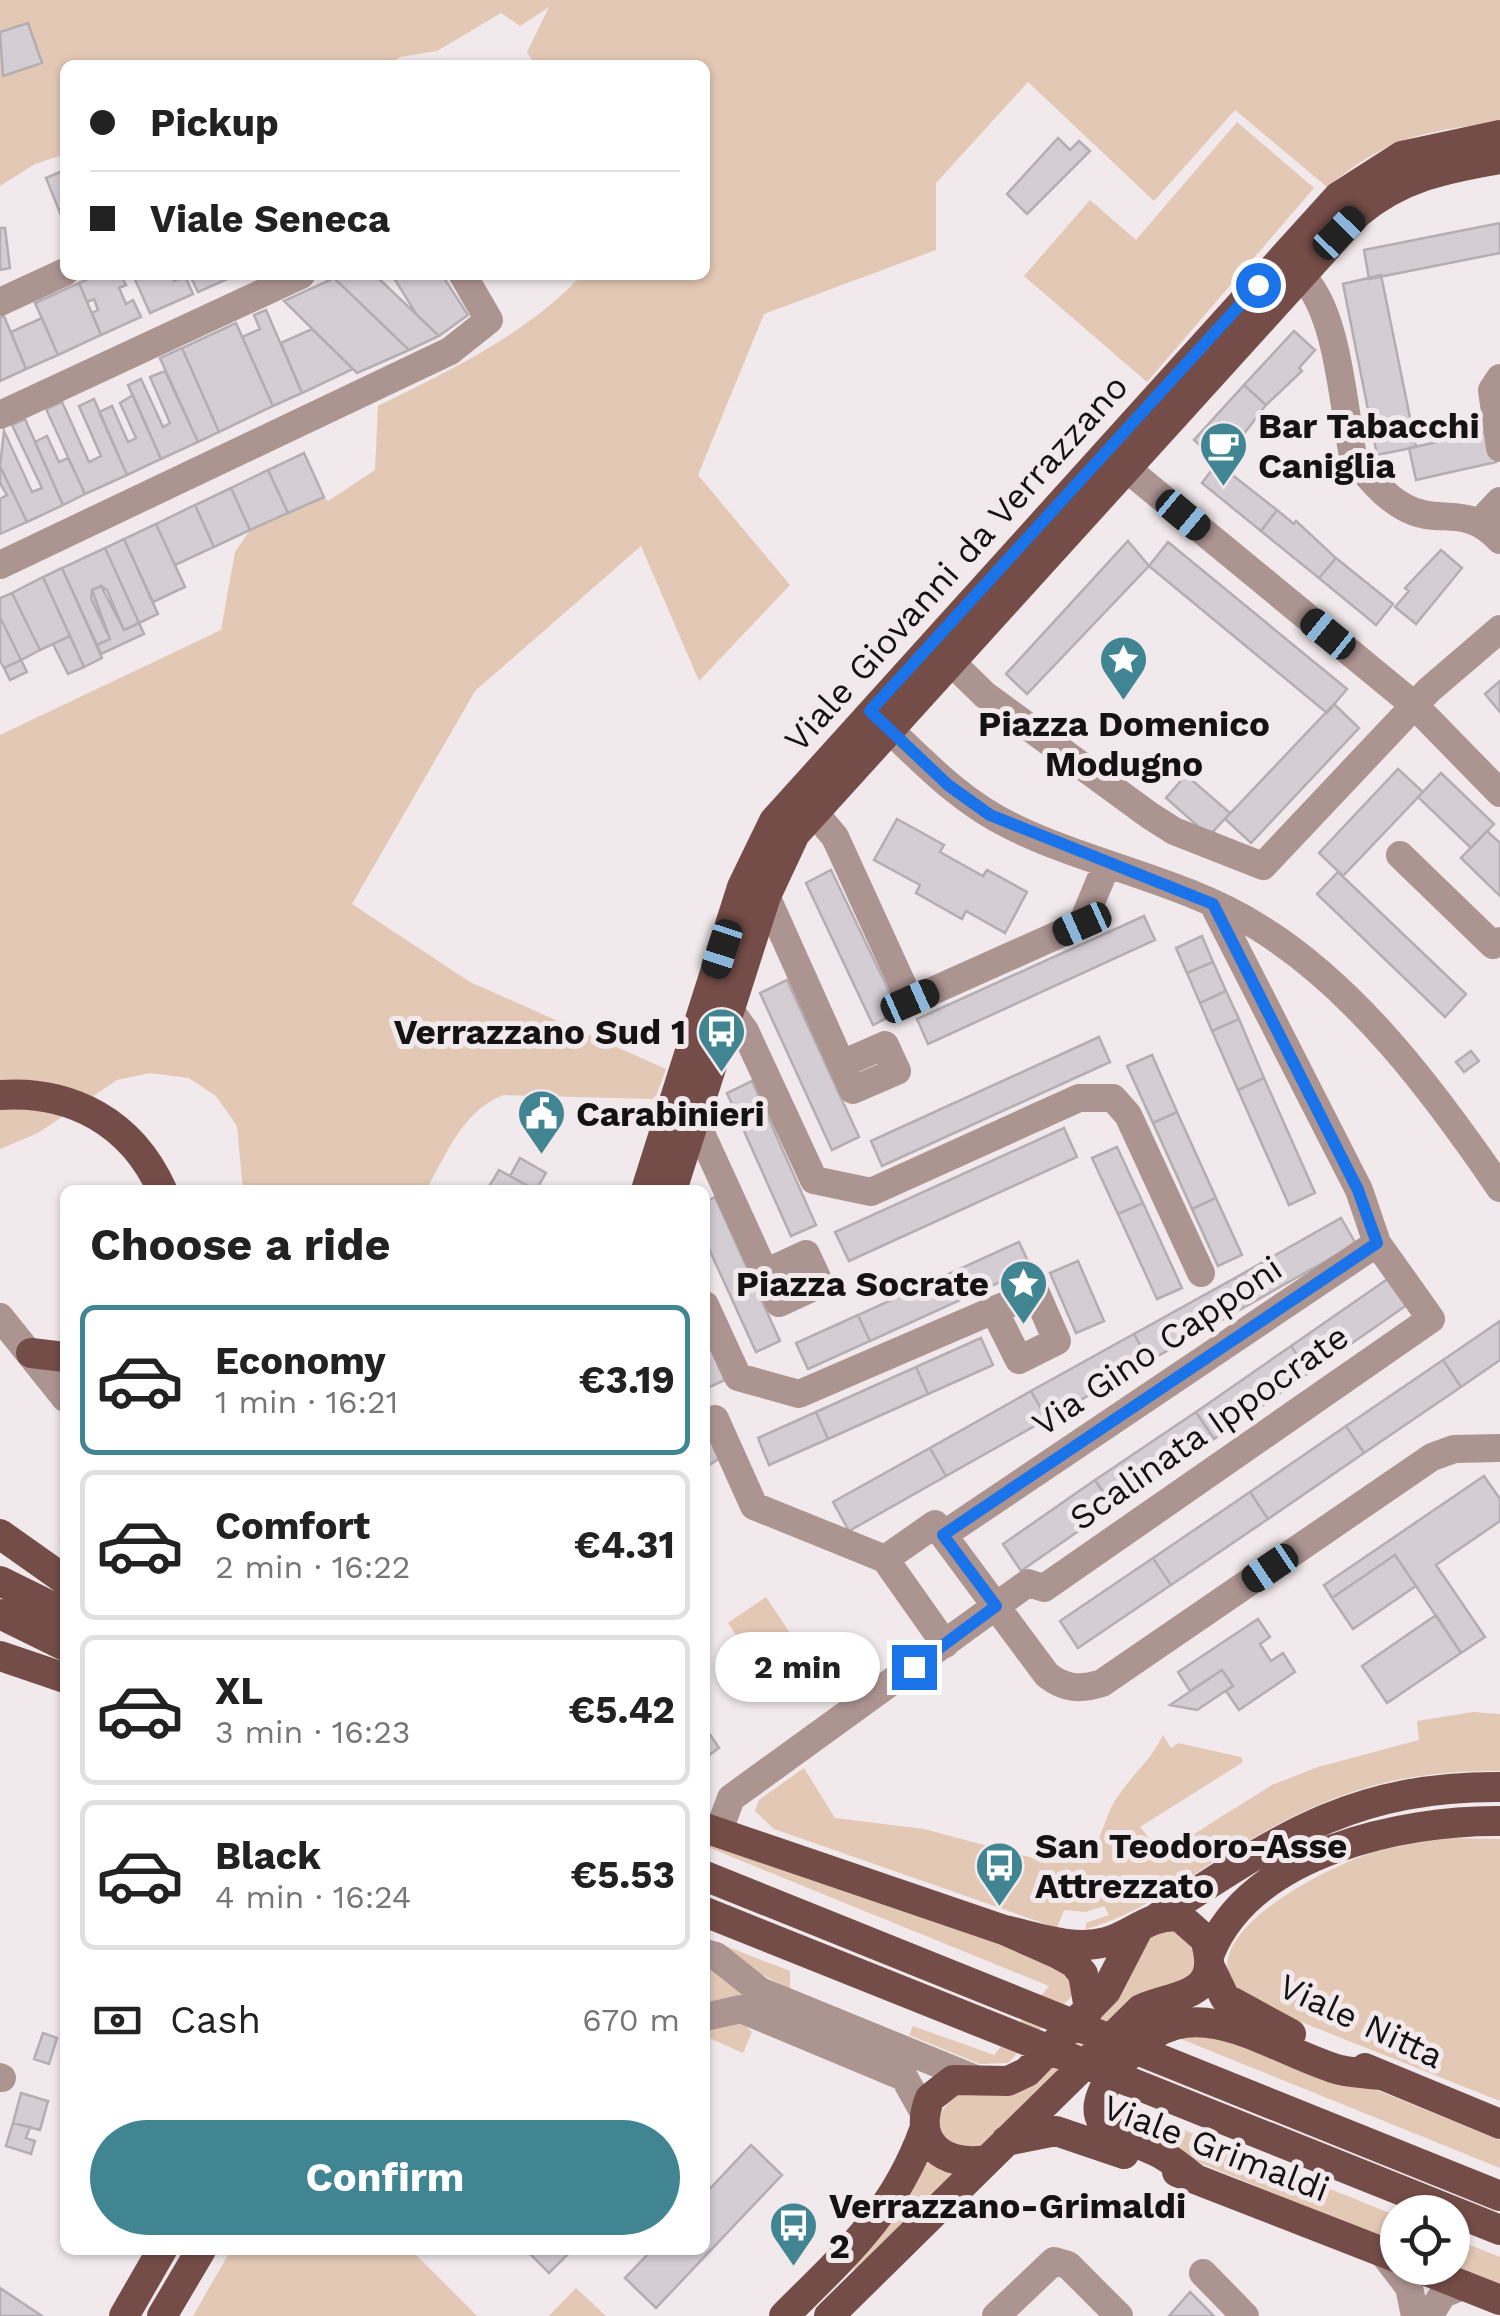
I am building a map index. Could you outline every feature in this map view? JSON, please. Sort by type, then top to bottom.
[{"type":"main road","name":"Viale Giovanni da Verrazzano","points":[[674,1185],[766,896],[795,822],[879,720],[950,660],[1320,217],[1358,181],[1420,150],[1500,135]]},
{"type":"main road","name":"Viale Giovanni da Verrazzano","points":[[648,1185],[742,887],[879,720],[1116,460],[1382,194],[1425,173],[1500,159]]},
{"type":"main road","points":[[0,1094],[46,1096],[90,1110],[111,1123],[143,1154],[159,1185]]},
{"type":"main road","points":[[31,1353],[60,1357]]},
{"type":"main road","points":[[0,1534],[60,1576]]},
{"type":"main road","points":[[0,1582],[60,1611]]},
{"type":"main road","points":[[0,1614],[60,1644]]},
{"type":"main road","points":[[0,1656],[60,1676]]},
{"type":"main road","points":[[1004,1930],[1084,1946],[1148,1923],[1281,1838],[1345,1808],[1424,1790],[1500,1787]]},
{"type":"main road","points":[[830,2316],[1142,2009],[1188,1996],[1201,1987],[1210,1959],[1234,1914],[1271,1883],[1322,1854],[1374,1834],[1424,1824],[1500,1821]]},
{"type":"main road","points":[[710,1826],[1004,1930],[1074,1962],[1088,1988],[1089,2009]]},
{"type":"main road","points":[[710,1878],[1500,2196]]},
{"type":"main road","points":[[710,1914],[1500,2230]]},
{"type":"main road","name":"Viale Nitta","points":[[1148,1923],[1180,1917],[1199,1930],[1225,1998],[1379,2075],[1500,2124]]},
{"type":"main road","points":[[784,2316],[851,2250],[896,2195],[940,2087],[973,2078],[1008,2081],[1027,2072],[1106,1992],[1148,1923]]},
{"type":"main road","points":[[1194,2177],[1160,2152],[1113,2134],[1105,2128],[1098,2109],[1104,2086],[1117,2068],[1169,2026],[1190,2020],[1219,2022],[1337,2070],[1379,2075]]},
{"type":"main road","name":"Viale Grimaldi","points":[[924,2121],[936,2152],[948,2160],[964,2164],[1036,2132],[1072,2133],[1380,2251]]},
{"type":"main road","points":[[124,2316],[159,2255]]},
{"type":"main road","points":[[162,2316],[198,2255]]},
{"type":"main road","points":[[1463,2286],[1500,2300]]},
{"type":"street","points":[[0,302],[60,274]]},
{"type":"street","points":[[1301,276],[1314,287],[1326,318],[1353,456],[1362,470],[1406,508],[1494,520]]},
{"type":"street","points":[[0,415],[289,280]]},
{"type":"street","points":[[0,565],[450,351],[489,320],[466,280]]},
{"type":"street","points":[[1500,378],[1492,390],[1500,448]]},
{"type":"street","points":[[1116,460],[1414,705],[1500,793]]},
{"type":"street","points":[[950,660],[986,694],[1149,815],[1174,831],[1264,866],[1414,705],[1500,629]]},
{"type":"street","points":[[879,720],[980,808],[1020,830],[1213,904],[1255,925],[1307,960],[1368,1017],[1490,1154],[1500,1188]]},
{"type":"street","points":[[795,822],[835,837],[910,1001],[1082,924],[1107,864]]},
{"type":"street","points":[[1400,855],[1493,945],[1500,941]]},
{"type":"street","points":[[766,896],[839,1058]]},
{"type":"street","points":[[1213,904],[1358,1190],[1377,1243]]},
{"type":"street","points":[[729,1009],[745,1031],[814,1180],[871,1192],[1080,1098],[1112,1098],[1128,1115],[1200,1274]]},
{"type":"street","points":[[695,1120],[762,1266]]},
{"type":"street","name":"Scalinata Ippocrate","points":[[710,1826],[732,1798],[996,1606],[1028,1584],[1044,1588],[1431,1320],[1377,1243]]},
{"type":"street","name":"Via Gino Capponi","points":[[885,1559],[935,1524],[943,1535],[1377,1243]]},
{"type":"street","points":[[710,1317],[738,1376],[799,1394],[983,1314]]},
{"type":"street","points":[[0,1317],[60,1391]]},
{"type":"street","points":[[715,1418],[754,1506],[885,1559],[945,1644]]},
{"type":"street","points":[[943,1535],[1047,1675],[1060,1684],[1089,1687],[1102,1683],[1432,1457],[1454,1449],[1500,1448]]},
{"type":"street","points":[[710,1954],[760,1991],[973,2078]]},
{"type":"street","points":[[710,2016],[741,2009],[904,2077],[924,2121]]},
{"type":"street","points":[[996,2316],[1042,2268],[1054,2261],[1068,2264],[1119,2316]]},
{"type":"street","points":[[1203,2273],[1245,2316]]},
{"type":"street","points":[[1408,2285],[1415,2316]]},
{"type":"street","points":[[1429,2316],[1443,2294],[1463,2286]]},
{"type":"shaded area","points":[[0,0],[1500,0],[1500,121],[1448,129],[1389,146],[1327,187],[1235,110],[1154,201],[1028,82],[936,183],[936,250],[764,314],[698,475],[790,585],[699,681],[641,546],[475,691],[352,904],[470,982],[666,1069],[655,1099],[503,1095],[466,1123],[429,1185],[243,1185],[237,1126],[216,1096],[189,1078],[150,1073],[117,1080],[38,1133],[0,1149],[0,735],[221,630],[235,552],[250,530],[324,497],[328,501],[375,470],[378,406],[512,333],[577,280],[710,280],[710,60],[532,60],[527,52],[549,7],[520,26],[501,13],[437,51],[396,60],[60,60],[60,156],[35,164],[0,186]]},
{"type":"shaded area","points":[[1237,122],[1314,188],[1147,382],[1024,276],[1090,200],[1136,240]]},
{"type":"shaded area","points":[[766,1597],[802,1651],[764,1677],[728,1623]]},
{"type":"shaded area","points":[[1473,1712],[1500,1714],[1500,1771],[1387,1782],[1321,1804],[1255,1837],[1139,1908],[1086,1929],[1086,1923],[1109,1915],[1104,1906],[1085,1912],[1064,1910],[1057,1928],[774,1829],[755,1811],[759,1800],[804,1768],[835,1818],[924,1829],[1052,1863],[1069,1862],[1081,1859],[1094,1847],[1117,1798],[1163,1735],[1171,1748],[1178,1743],[1241,1757],[1243,1762],[1140,1827],[1162,1854],[1272,1785],[1318,1767],[1419,1740],[1417,1721]]},
{"type":"shaded area","points":[[1449,1838],[1500,1839],[1500,2101],[1261,2006],[1231,1982],[1227,1962],[1235,1942],[1252,1922],[1299,1887],[1366,1855]]},
{"type":"shaded area","points":[[710,1842],[1059,1964],[1069,1978],[1072,1996],[1008,2063],[980,2064],[909,2035],[913,2026],[994,2055],[1049,1986],[710,1848]]},
{"type":"shaded area","points":[[1172,1929],[1196,1949],[1195,1971],[986,2144],[976,2149],[948,2145],[936,2121],[953,2095],[993,2094],[1155,1931]]},
{"type":"shaded area","points":[[710,1940],[790,1971],[790,1989],[710,1948]]},
{"type":"shaded area","points":[[710,1966],[753,1996],[710,2007]]},
{"type":"shaded area","points":[[738,2018],[752,2032],[743,2053],[710,2038],[710,2025]]},
{"type":"shaded area","points":[[1223,2028],[1500,2140],[1500,2168],[1169,2034]]},
{"type":"shaded area","points":[[1105,2098],[1380,2209],[1380,2236],[1119,2130]]},
{"type":"shaded area","points":[[927,2161],[957,2175],[857,2271],[853,2269]]},
{"type":"shaded area","points":[[1470,2245],[1500,2257],[1500,2284],[1470,2272]]},
{"type":"shaded area","points":[[228,2255],[416,2255],[477,2316],[193,2316]]},
{"type":"shaded area","points":[[576,2288],[606,2316],[549,2316]]},
{"type":"building","points":[[28,23],[42,63],[3,76],[0,32]]},
{"type":"building","points":[[1058,138],[1070,150],[1079,141],[1090,151],[1027,214],[1007,194]]},
{"type":"building","points":[[60,172],[60,213],[46,178]]},
{"type":"building","points":[[1500,223],[1500,253],[1369,279],[1364,250]]},
{"type":"building","points":[[0,228],[5,228],[10,268],[0,270]]},
{"type":"building","points":[[1381,275],[1416,447],[1377,455],[1343,284]]},
{"type":"building","points":[[124,280],[126,285],[119,288],[126,304],[133,300],[141,317],[101,335],[92,313],[98,310],[94,299],[87,302],[79,283]]},
{"type":"building","points":[[135,280],[187,280],[193,294],[150,313]]},
{"type":"building","points":[[192,280],[225,280],[198,292]]},
{"type":"building","points":[[336,280],[380,280],[439,336],[409,350]]},
{"type":"building","points":[[336,280],[409,350],[357,373],[284,301]]},
{"type":"building","points":[[395,280],[445,280],[468,315],[439,336],[417,315]]},
{"type":"building","points":[[79,283],[101,335],[58,355],[35,303]]},
{"type":"building","points":[[266,310],[302,393],[273,406],[242,337],[260,329],[254,315]]},
{"type":"building","points":[[4,316],[26,369],[0,381],[0,318]]},
{"type":"building","points":[[42,318],[58,355],[26,369],[11,332]]},
{"type":"building","points":[[236,323],[273,406],[219,432],[182,348]]},
{"type":"building","points":[[312,329],[353,369],[302,393],[281,343]]},
{"type":"building","points":[[1294,331],[1315,350],[1299,368],[1302,371],[1266,405],[1244,385]]},
{"type":"building","points":[[182,348],[219,432],[198,442],[160,358]]},
{"type":"building","points":[[165,371],[198,442],[161,459],[128,385],[141,379],[163,427],[170,423],[150,377]]},
{"type":"building","points":[[1244,385],[1266,405],[1233,448],[1230,445],[1216,460],[1194,440]]},
{"type":"building","points":[[133,395],[161,459],[127,475],[99,412],[112,406],[128,442],[136,438],[120,403]]},
{"type":"building","points":[[94,399],[127,475],[85,494],[46,409],[62,402],[89,462],[101,456],[79,406]]},
{"type":"building","points":[[25,419],[63,505],[27,522],[0,466],[4,431],[32,492],[42,488],[12,425]]},
{"type":"building","points":[[1489,431],[1496,462],[1416,480],[1409,448]]},
{"type":"building","points":[[47,436],[59,462],[68,458],[85,494],[63,505],[35,442]]},
{"type":"building","points":[[304,453],[324,497],[288,513],[268,470]]},
{"type":"building","points":[[1217,463],[1277,510],[1261,531],[1202,483]]},
{"type":"building","points":[[0,466],[27,522],[0,534],[0,499],[7,495],[0,483]]},
{"type":"building","points":[[268,470],[288,513],[250,530],[231,488]]},
{"type":"building","points":[[231,488],[250,530],[214,547],[195,505]]},
{"type":"building","points":[[195,505],[214,547],[175,565],[156,524]]},
{"type":"building","points":[[1277,510],[1294,524],[1296,521],[1336,558],[1319,578],[1261,531]]},
{"type":"building","points":[[156,524],[185,587],[153,602],[124,539]]},
{"type":"building","points":[[124,539],[158,614],[139,623],[105,548]]},
{"type":"building","points":[[1128,541],[1149,566],[1027,694],[1006,674]]},
{"type":"building","points":[[1168,542],[1347,689],[1327,713],[1149,566]]},
{"type":"building","points":[[105,548],[139,623],[124,630],[107,590],[101,586],[92,590],[110,639],[97,645],[62,568]]},
{"type":"building","points":[[1441,550],[1462,568],[1416,624],[1395,607],[1409,591],[1405,588]]},
{"type":"building","points":[[1336,558],[1393,604],[1376,625],[1319,578]]},
{"type":"building","points":[[62,568],[102,658],[84,667],[43,577]]},
{"type":"building","points":[[43,577],[70,636],[40,650],[12,593]]},
{"type":"building","points":[[101,586],[124,630],[139,623],[144,634],[101,654],[97,645],[110,639],[91,598],[92,590]]},
{"type":"building","points":[[12,593],[40,650],[21,660],[0,617],[0,598]]},
{"type":"building","points":[[0,617],[21,660],[4,668],[0,661]]},
{"type":"building","points":[[70,636],[84,667],[68,674],[53,644]]},
{"type":"building","points":[[21,660],[27,672],[10,680],[4,668]]},
{"type":"building","points":[[1500,681],[1500,712],[1485,694]]},
{"type":"building","points":[[1334,704],[1359,728],[1251,843],[1225,819]]},
{"type":"building","points":[[1398,769],[1423,792],[1343,876],[1319,853]]},
{"type":"building","points":[[1441,773],[1494,824],[1471,848],[1418,797]]},
{"type":"building","points":[[1186,775],[1230,813],[1209,836],[1166,798]]},
{"type":"building","points":[[897,819],[944,845],[940,852],[983,876],[987,870],[1027,892],[1005,933],[966,911],[962,919],[916,893],[920,885],[874,860]]},
{"type":"building","points":[[1487,831],[1500,843],[1500,896],[1461,858]]},
{"type":"building","points":[[831,870],[899,1012],[873,1025],[806,883]]},
{"type":"building","points":[[1338,872],[1466,994],[1445,1017],[1317,894]]},
{"type":"building","points":[[1144,916],[1155,940],[928,1044],[917,1019]]},
{"type":"building","points":[[1202,936],[1213,962],[1187,973],[1176,948]]},
{"type":"building","points":[[1213,962],[1226,991],[1200,1003],[1187,973]]},
{"type":"building","points":[[787,980],[859,1137],[832,1150],[760,993]]},
{"type":"building","points":[[1226,991],[1239,1019],[1212,1031],[1200,1003]]},
{"type":"building","points":[[1239,1019],[1264,1078],[1238,1090],[1212,1031]]},
{"type":"building","points":[[1099,1037],[1110,1062],[882,1166],[871,1141]]},
{"type":"building","points":[[1471,1051],[1479,1061],[1464,1072],[1456,1062]]},
{"type":"building","points":[[1152,1055],[1177,1112],[1153,1123],[1127,1066]]},
{"type":"building","points":[[1264,1078],[1315,1193],[1289,1205],[1238,1090]]},
{"type":"building","points":[[752,1081],[816,1225],[791,1236],[727,1093]]},
{"type":"building","points":[[1177,1112],[1216,1198],[1192,1209],[1153,1123]]},
{"type":"building","points":[[1064,1128],[1077,1157],[849,1261],[835,1232]]},
{"type":"building","points":[[1117,1147],[1143,1203],[1118,1214],[1092,1158]]},
{"type":"building","points":[[520,1158],[546,1173],[539,1185],[527,1185],[510,1176]]},
{"type":"building","points":[[499,1170],[525,1185],[490,1185]]},
{"type":"building","points":[[715,1197],[780,1341],[756,1352],[710,1251],[710,1200]]},
{"type":"building","points":[[1216,1198],[1242,1255],[1218,1266],[1192,1209]]},
{"type":"building","points":[[1143,1203],[1182,1288],[1157,1299],[1118,1214]]},
{"type":"building","points":[[1341,1218],[1356,1244],[1250,1304],[1235,1278]]},
{"type":"building","points":[[1019,1242],[1031,1268],[967,1297],[955,1271]]},
{"type":"building","points":[[1078,1261],[1104,1321],[1076,1333],[1050,1273]]},
{"type":"building","points":[[955,1271],[967,1297],[870,1341],[858,1315]]},
{"type":"building","points":[[1235,1278],[1250,1304],[1149,1361],[1134,1334]]},
{"type":"building","points":[[1389,1278],[1407,1305],[1309,1373],[1291,1346]]},
{"type":"building","points":[[858,1315],[870,1341],[808,1369],[796,1343]]},
{"type":"building","points":[[1500,1321],[1500,1360],[1461,1387],[1443,1360]]},
{"type":"building","points":[[1134,1334],[1149,1361],[1047,1419],[1031,1391]]},
{"type":"building","points":[[981,1338],[993,1365],[928,1394],[916,1367]]},
{"type":"building","points":[[1291,1346],[1309,1373],[1214,1439],[1196,1412]]},
{"type":"building","points":[[710,1347],[725,1380],[710,1387]]},
{"type":"building","points":[[1443,1360],[1461,1387],[1364,1453],[1346,1426]]},
{"type":"building","points":[[916,1367],[928,1394],[828,1439],[816,1412]]},
{"type":"building","points":[[1031,1391],[1047,1419],[946,1476],[930,1448]]},
{"type":"building","points":[[816,1412],[828,1439],[769,1465],[758,1438]]},
{"type":"building","points":[[1196,1412],[1214,1439],[1113,1507],[1095,1480]]},
{"type":"building","points":[[1346,1426],[1364,1453],[1268,1519],[1250,1492]]},
{"type":"building","points":[[710,1436],[723,1456],[710,1465]]},
{"type":"building","points":[[930,1448],[946,1476],[849,1531],[833,1502]]},
{"type":"building","points":[[1484,1476],[1500,1499],[1500,1521],[1436,1565],[1485,1637],[1461,1653],[1395,1555],[1332,1598],[1324,1585]]},
{"type":"building","points":[[1095,1480],[1113,1507],[1021,1571],[1003,1544]]},
{"type":"building","points":[[1250,1492],[1268,1519],[1171,1585],[1153,1558]]},
{"type":"building","points":[[1395,1555],[1416,1586],[1353,1629],[1332,1598]]},
{"type":"building","points":[[1153,1558],[1171,1585],[1078,1648],[1060,1621]]},
{"type":"building","points":[[1436,1615],[1461,1653],[1387,1703],[1362,1666]]},
{"type":"building","points":[[1258,1619],[1270,1637],[1260,1644],[1271,1661],[1283,1653],[1295,1672],[1239,1710],[1226,1691],[1233,1686],[1222,1670],[1190,1691],[1178,1672]]},
{"type":"building","points":[[1222,1670],[1233,1686],[1197,1710],[1170,1705]]},
{"type":"building","points":[[710,1734],[719,1748],[710,1754]]},
{"type":"building","points":[[43,2033],[57,2038],[49,2064],[34,2059]]},
{"type":"building","points":[[21,2093],[48,2101],[40,2130],[13,2123]]},
{"type":"building","points":[[13,2123],[30,2127],[26,2138],[35,2141],[31,2154],[6,2146]]},
{"type":"building","points":[[751,2145],[782,2175],[710,2251],[710,2189]]},
{"type":"building","points":[[531,2255],[567,2255],[549,2273]]},
{"type":"building","points":[[647,2255],[706,2255],[656,2308],[625,2278]]},
{"type":"building","points":[[0,2288],[42,2316],[0,2316]]},
{"type":"building","points":[[1190,2292],[1214,2316],[1169,2316]]},
{"type":"place","name":"Bar Tabacchi Caniglia","points":[[1223,488]]},
{"type":"place","name":"Piazza Domenico Modugno","points":[[1124,702]]},
{"type":"place","name":"Verrazzano Sud 1","points":[[721,1074]]},
{"type":"place","name":"Carabinieri","points":[[541,1156]]},
{"type":"place","name":"Piazza Socrate","points":[[1024,1326]]},
{"type":"place","name":"San Teodoro-Asse Attrezzato","points":[[1000,1908]]},
{"type":"place","name":"Verrazzano-Grimaldi 2","points":[[794,2268]]},
{"type":"route","points":[[914,1667],[996,1606],[943,1535],[1377,1243],[1358,1190],[1213,904],[1031,835],[990,815],[948,785],[870,711],[1258,285]]}]
